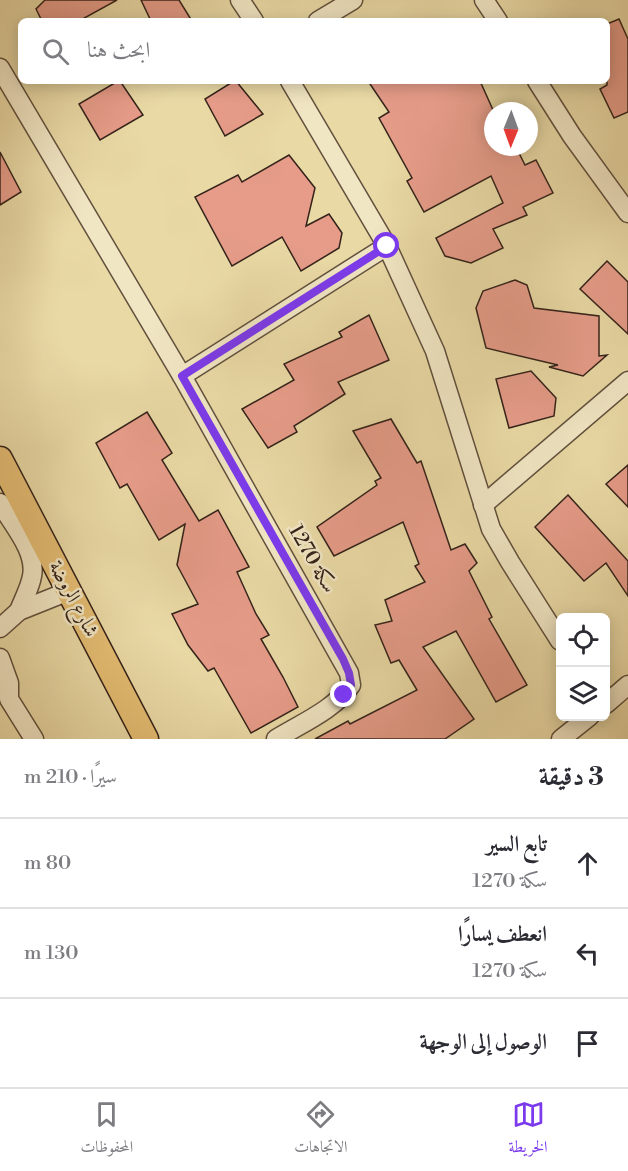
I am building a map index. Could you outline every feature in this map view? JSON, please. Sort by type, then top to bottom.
[{"type":"main road","name":"شارع الروضة","points":[[0,459],[146,739]]},
{"type":"street","points":[[240,0],[252,18]]},
{"type":"street","points":[[323,18],[353,0]]},
{"type":"street","points":[[484,0],[496,18]]},
{"type":"street","name":"سكة 1270","points":[[0,68],[182,376],[349,673],[351,685],[344,695],[331,706],[276,739]]},
{"type":"street","points":[[292,84],[387,246],[435,351],[491,529],[556,633]]},
{"type":"street","points":[[539,84],[572,136],[628,213]]},
{"type":"street","points":[[182,376],[387,246]]},
{"type":"street","points":[[483,505],[628,381]]},
{"type":"street","points":[[0,504],[28,549],[33,564],[31,581],[19,612]]},
{"type":"street","points":[[0,628],[19,612],[69,591]]},
{"type":"street","points":[[0,658],[9,683],[5,699],[34,739]]},
{"type":"street","points":[[561,739],[585,721]]},
{"type":"building","points":[[45,0],[117,0],[84,18],[40,18],[36,9]]},
{"type":"building","points":[[141,0],[179,0],[190,18],[150,18]]},
{"type":"building","points":[[619,19],[628,39],[628,112],[614,118],[600,89],[610,84],[610,23]]},
{"type":"building","points":[[113,84],[122,84],[143,115],[100,140],[79,104]]},
{"type":"building","points":[[229,84],[238,84],[263,114],[225,136],[205,99]]},
{"type":"building","points":[[370,84],[481,84],[489,102],[484,102],[484,156],[520,156],[525,165],[536,160],[553,193],[523,207],[527,215],[493,229],[503,248],[471,263],[445,256],[436,238],[503,203],[491,176],[424,212],[407,181],[412,178],[379,118],[389,112]]},
{"type":"building","points":[[0,152],[21,192],[0,205]]},
{"type":"building","points":[[289,155],[315,188],[306,226],[329,214],[342,233],[339,248],[301,271],[282,237],[232,266],[195,197],[238,175],[242,182]]},
{"type":"building","points":[[607,261],[628,282],[628,334],[580,289]]},
{"type":"building","points":[[515,280],[527,285],[534,308],[599,316],[599,356],[607,355],[583,376],[549,367],[558,365],[486,348],[476,308],[483,291]]},
{"type":"building","points":[[369,315],[389,360],[338,382],[345,394],[294,426],[297,432],[268,448],[242,409],[294,380],[284,364],[342,337],[339,332]]},
{"type":"building","points":[[531,371],[556,398],[554,416],[509,428],[496,379]]},
{"type":"building","points":[[147,412],[172,453],[162,460],[199,521],[218,510],[249,567],[237,572],[256,614],[269,635],[261,639],[298,707],[251,733],[214,668],[208,671],[188,645],[172,614],[198,604],[177,565],[185,524],[159,540],[127,484],[120,488],[96,443]]},
{"type":"building","points":[[391,419],[417,463],[421,461],[451,550],[465,544],[477,563],[469,571],[492,617],[489,619],[527,685],[496,702],[456,631],[423,647],[474,719],[445,739],[315,739],[348,721],[350,724],[417,690],[399,660],[391,663],[375,625],[392,621],[385,600],[425,582],[415,566],[419,564],[403,522],[334,556],[317,527],[377,485],[375,481],[381,478],[353,431]]},
{"type":"building","points":[[628,465],[628,507],[606,484]]},
{"type":"building","points":[[568,495],[628,561],[628,596],[606,563],[584,581],[535,527]]},
{"type":"route","points":[[344,695],[351,685],[343,659],[182,376],[387,246]]}]
